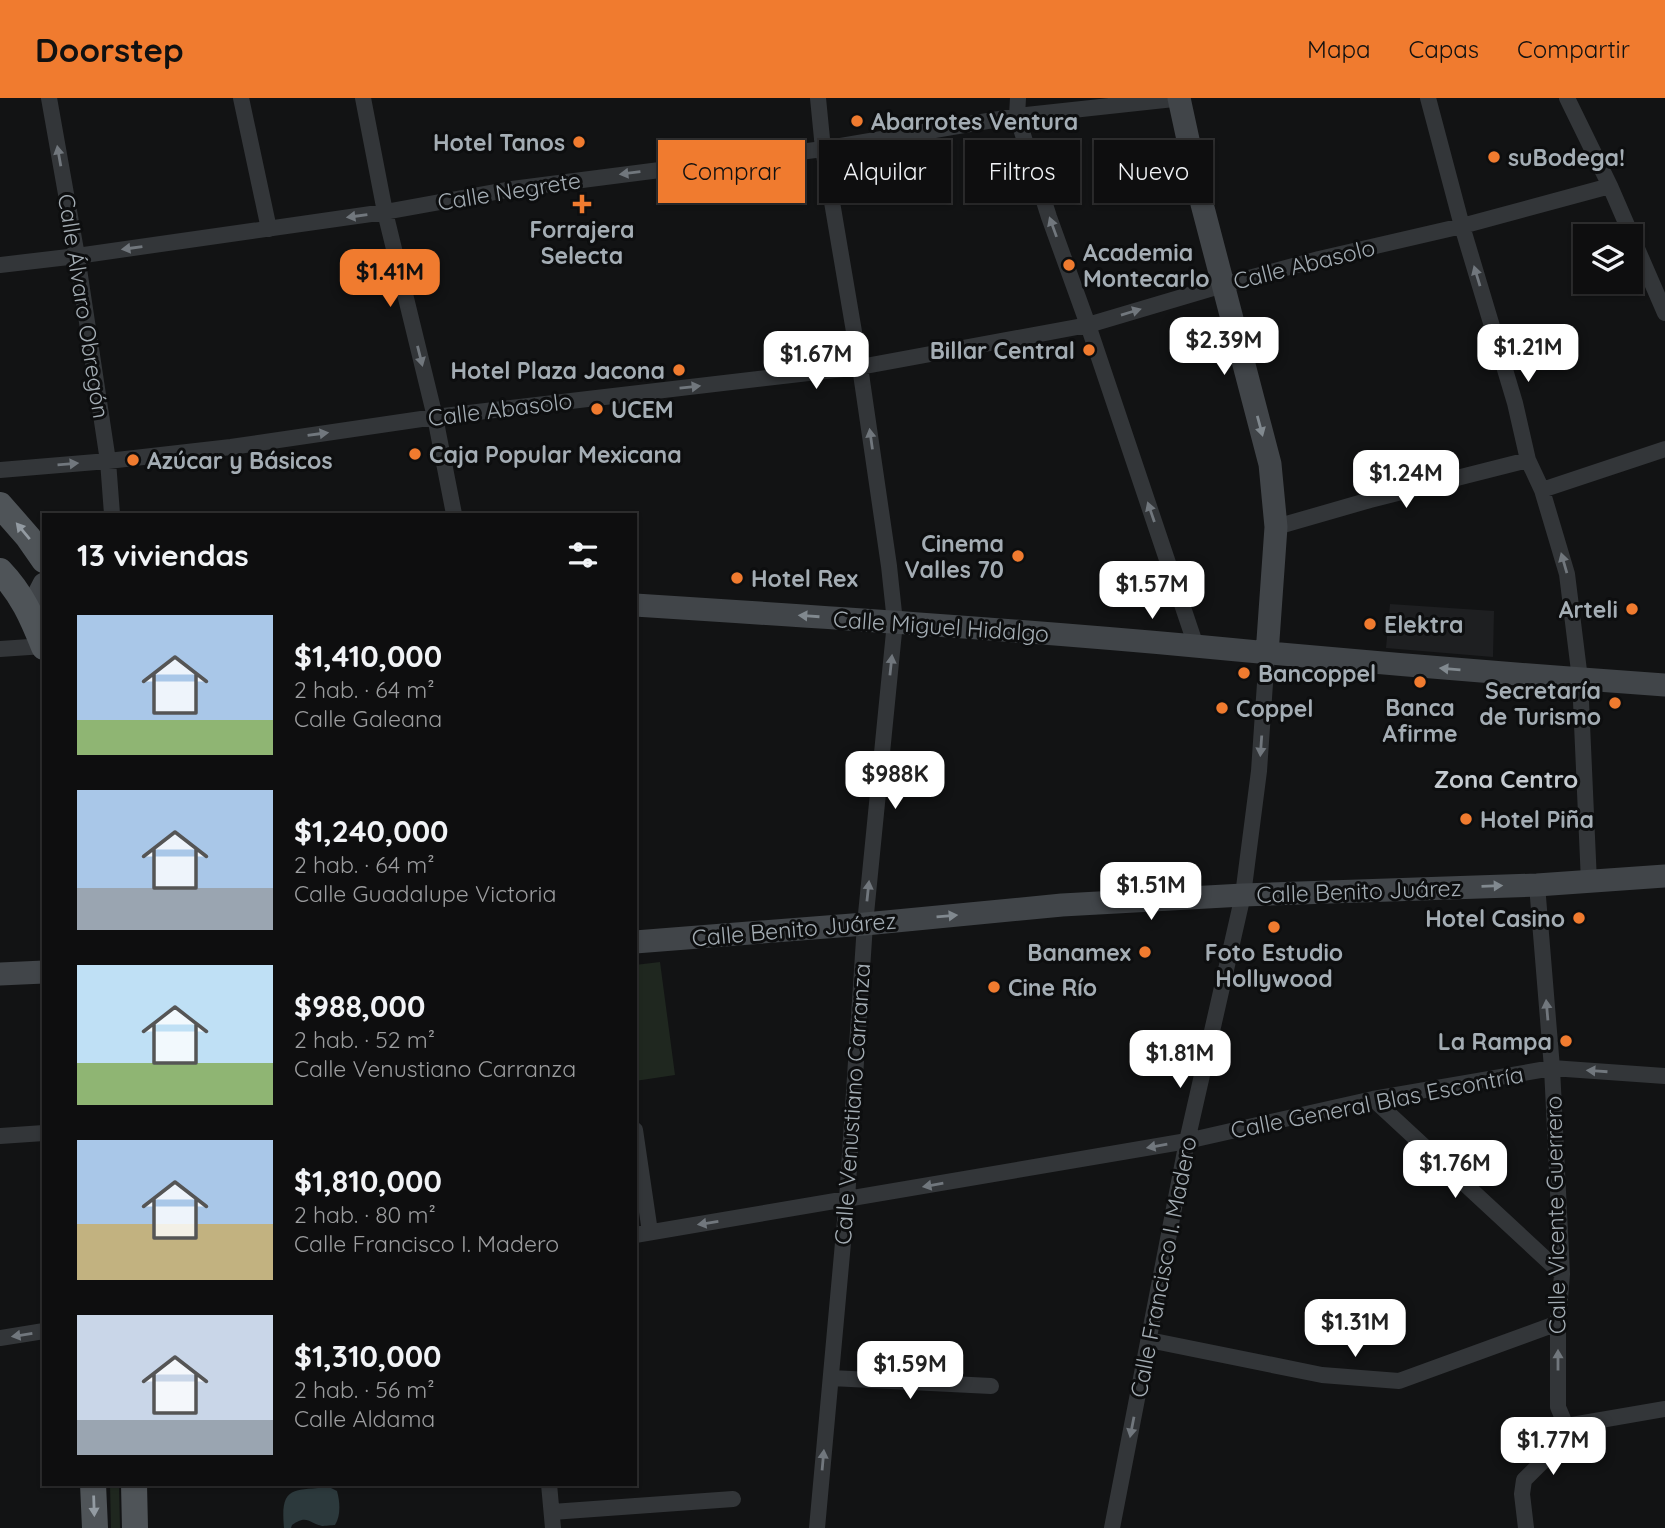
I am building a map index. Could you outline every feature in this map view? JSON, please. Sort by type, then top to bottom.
[{"type":"main road","points":[[0,505],[42,557]]},
{"type":"main road","points":[[0,570],[15,587],[42,641]]},
{"type":"main road","points":[[93,1486],[95,1528]]},
{"type":"main road","points":[[134,1486],[135,1528]]},
{"type":"street","name":"Calle Álvaro Obregón","points":[[50,98],[108,461],[112,513]]},
{"type":"street","points":[[241,98],[269,229]]},
{"type":"street","points":[[363,98],[385,212],[435,417],[454,513]]},
{"type":"street","name":"Calle Venustiano Carranza","points":[[818,98],[822,140]]},
{"type":"street","points":[[1018,98],[1017,116],[1049,217],[1196,646]]},
{"type":"street","name":"Calle Negrete","points":[[876,140],[1017,116],[1180,98]]},
{"type":"street","name":"Calle Francisco I. Madero","points":[[1112,1528],[1187,1141],[1243,895],[1259,771],[1276,527],[1270,464],[1202,204],[1180,98]]},
{"type":"street","points":[[1428,98],[1462,226],[1515,403],[1528,460],[1542,490],[1567,574],[1580,679],[1589,882]]},
{"type":"street","points":[[1567,98],[1665,313]]},
{"type":"street","name":"Calle Negrete","points":[[0,265],[385,212],[512,189],[819,150]]},
{"type":"street","name":"Calle Abasolo","points":[[0,470],[231,447],[435,417],[860,368],[1088,325],[1319,259],[1462,226],[1609,186]]},
{"type":"street","name":"Calle Venustiano Carranza","points":[[817,1528],[847,1199],[864,924],[895,622],[860,368],[832,203]]},
{"type":"street","points":[[1542,490],[1665,449]]},
{"type":"street","points":[[1276,527],[1528,460]]},
{"type":"street","points":[[29,612],[42,588]]},
{"type":"street","name":"Calle Miguel Hidalgo","points":[[637,605],[895,622],[1665,685]]},
{"type":"street","points":[[0,649],[42,646]]},
{"type":"street","name":"Calle Benito Juárez","points":[[637,942],[1062,905],[1243,895],[1537,885],[1665,876]]},
{"type":"street","name":"Calle Vicente Guerrero","points":[[1537,885],[1552,1068],[1562,1274],[1558,1322],[1558,1407],[1566,1426]]},
{"type":"street","points":[[0,974],[42,972]]},
{"type":"street","name":"Calle General Blas Escontría","points":[[643,1234],[1187,1141],[1373,1099],[1552,1068],[1665,1076]]},
{"type":"street","points":[[1373,1099],[1562,1274]]},
{"type":"street","points":[[0,1136],[42,1133]]},
{"type":"street","points":[[637,1156],[643,1234]]},
{"type":"street","points":[[1149,1340],[1322,1375],[1399,1381],[1558,1322]]},
{"type":"street","points":[[0,1338],[42,1331]]},
{"type":"street","points":[[831,1378],[991,1386]]},
{"type":"street","points":[[1526,1528],[1522,1494],[1524,1480],[1560,1444],[1566,1426],[1665,1409]]},
{"type":"street","points":[[549,1486],[552,1520],[733,1499]]},
{"type":"shaded area","points":[[1390,604],[1494,611],[1493,657],[1386,648]]},
{"type":"shaded area","points":[[660,962],[675,1075],[637,1081],[637,965]]},
{"type":"shaded area","points":[[110,1486],[119,1486],[120,1528],[111,1528]]},
{"type":"shaded area","points":[[329,1487],[337,1491],[339,1500],[335,1525],[322,1526],[305,1520],[297,1522],[291,1528],[284,1528],[283,1514],[287,1497],[298,1490]]},
{"type":"place","name":"Abarrotes Ventura","points":[[857,121]]},
{"type":"place","name":"Hotel Tanos","points":[[579,142]]},
{"type":"place","name":"suBodega!","points":[[1494,157]]},
{"type":"place","name":"Forrajera Selecta","points":[[582,204]]},
{"type":"place","name":"Academia Montecarlo","points":[[1069,265]]},
{"type":"place","name":"Billar Central","points":[[1089,350]]},
{"type":"place","name":"Hotel Plaza Jacona","points":[[679,370]]},
{"type":"place","name":"UCEM","points":[[597,409]]},
{"type":"place","name":"Caja Popular Mexicana","points":[[415,454]]},
{"type":"place","name":"Azúcar y Básicos","points":[[133,460]]},
{"type":"place","name":"Cinema Valles 70","points":[[1018,556]]},
{"type":"place","name":"Hotel Rex","points":[[737,578]]},
{"type":"place","name":"Arteli","points":[[1632,609]]},
{"type":"place","name":"Elektra","points":[[1370,624]]},
{"type":"place","name":"Bancoppel","points":[[1244,673]]},
{"type":"place","name":"Banca Afirme","points":[[1420,682]]},
{"type":"place","name":"Secretaría de Turismo","points":[[1615,703]]},
{"type":"place","name":"Coppel","points":[[1222,708]]},
{"type":"place","name":"Hotel Piña","points":[[1466,819]]},
{"type":"place","name":"Hotel Casino","points":[[1579,918]]},
{"type":"place","name":"Foto Estudio Hollywood","points":[[1274,927]]},
{"type":"place","name":"Banamex","points":[[1145,952]]},
{"type":"place","name":"Cine Río","points":[[994,987]]},
{"type":"place","name":"La Rampa","points":[[1566,1041]]},
{"type":"district","name":"Zona Centro","points":[[1506,779]]}]
